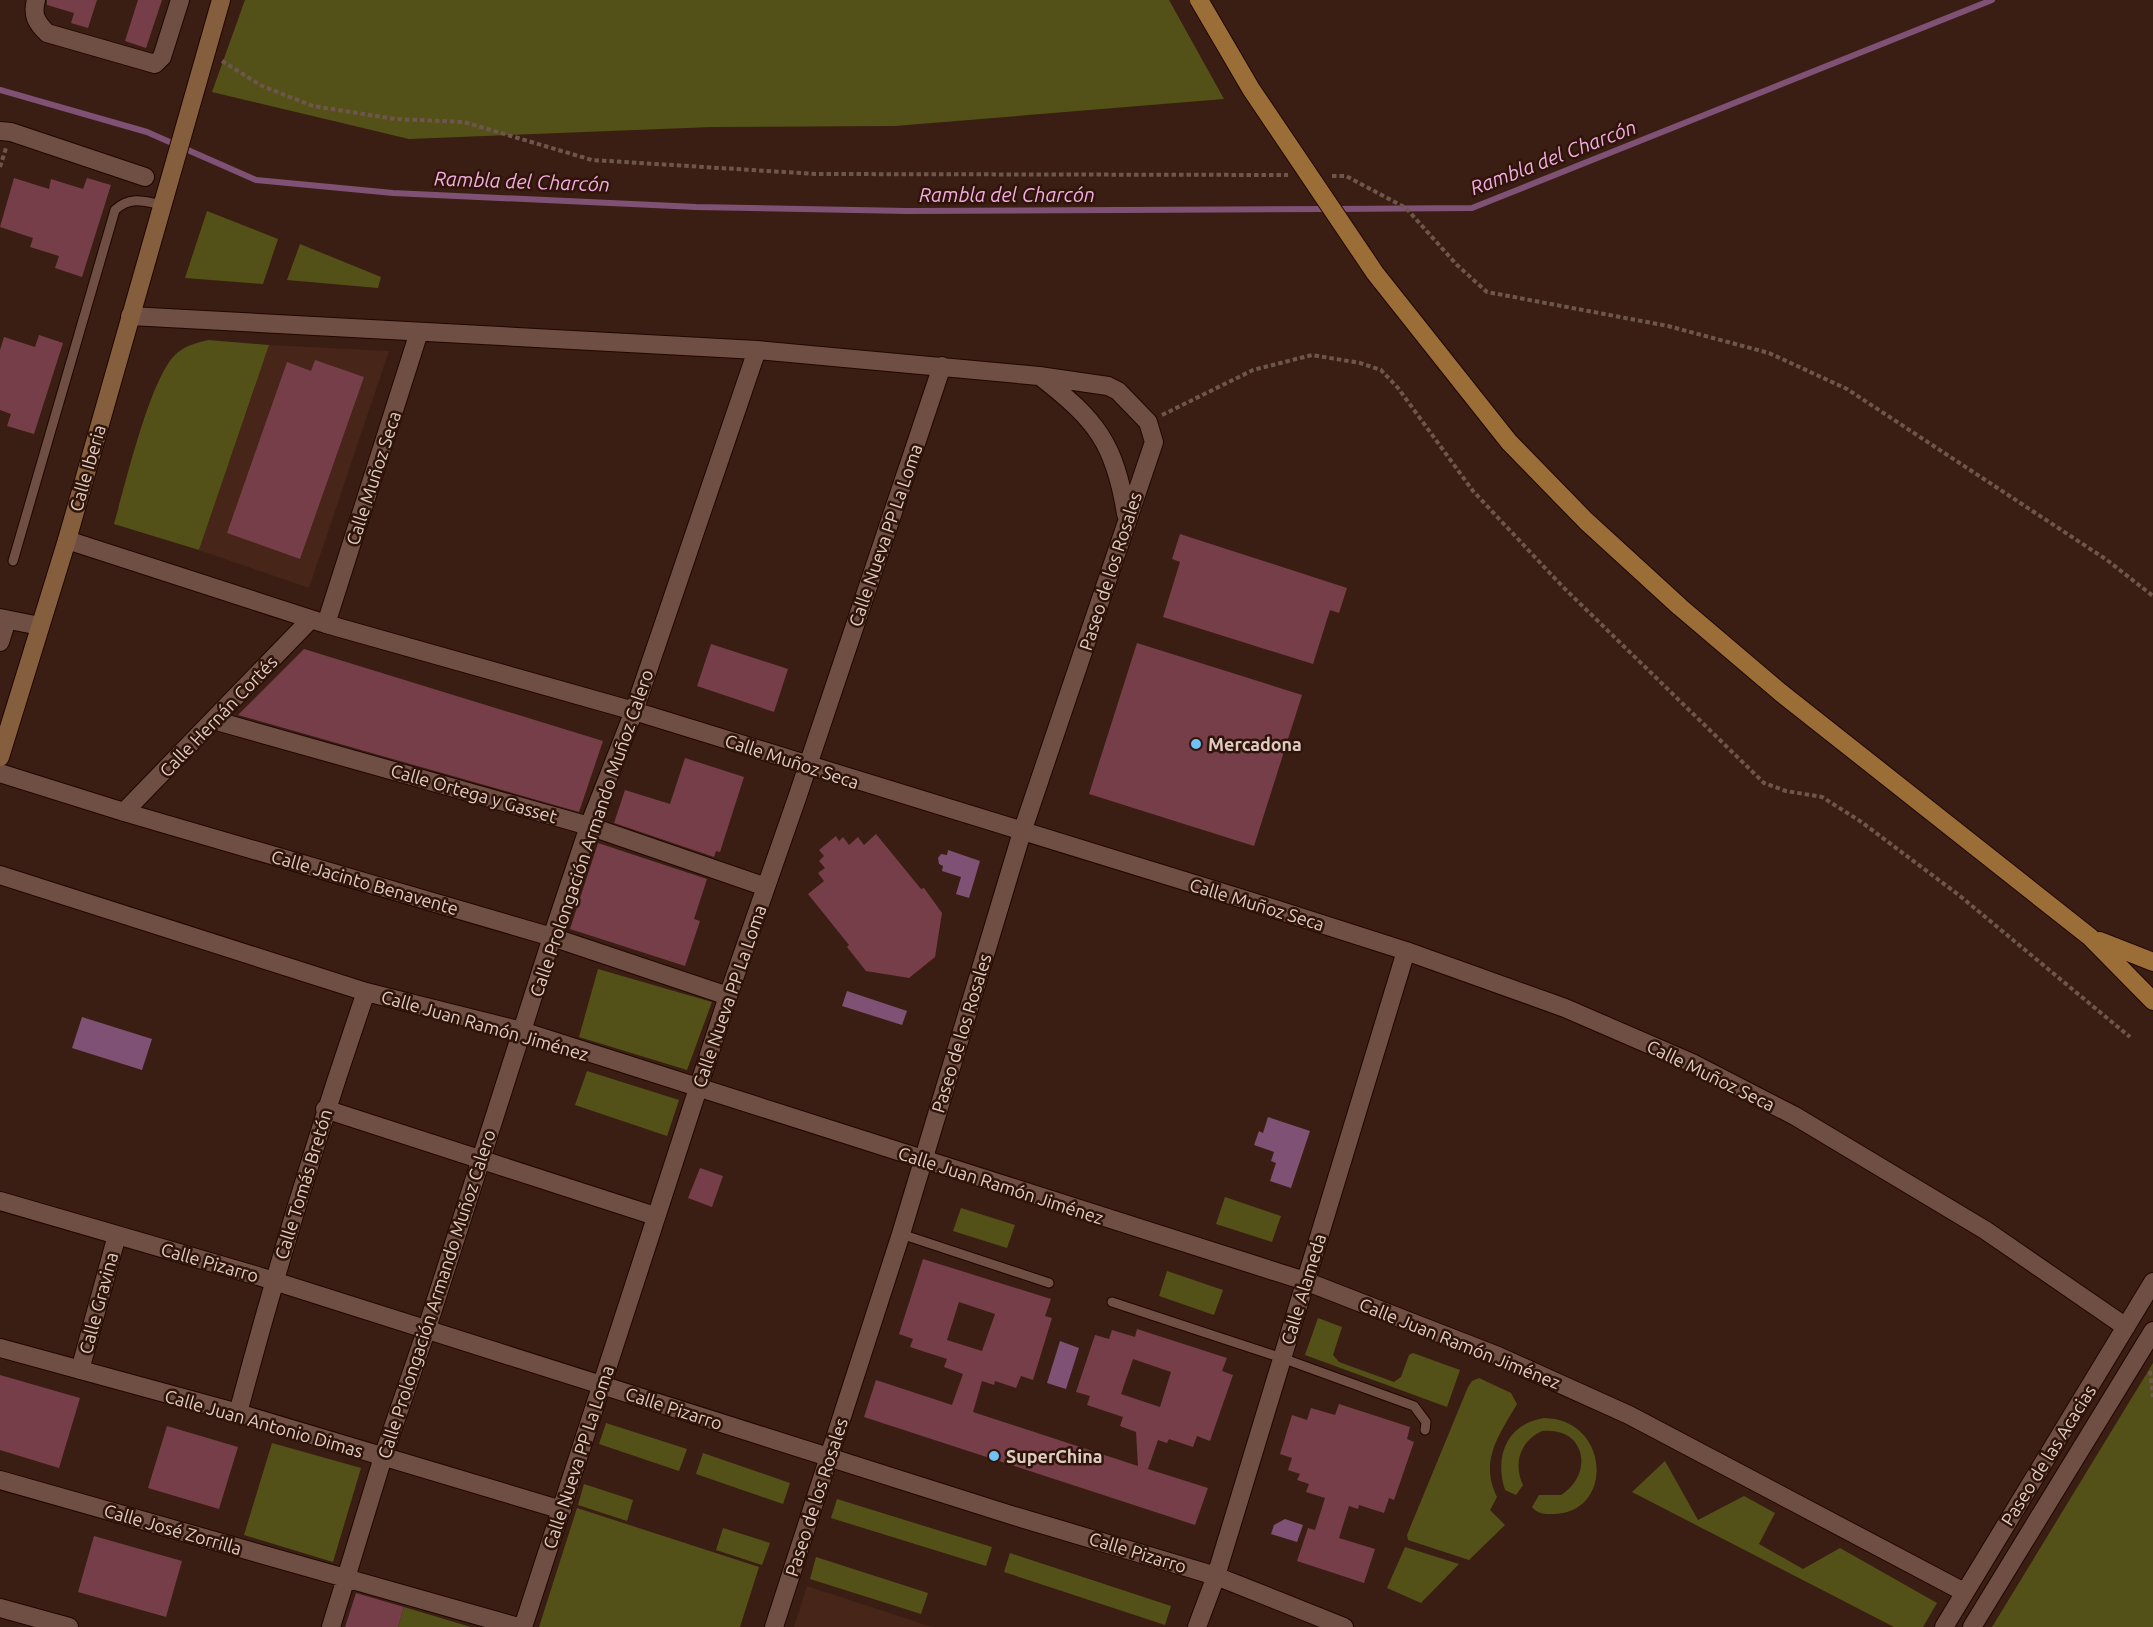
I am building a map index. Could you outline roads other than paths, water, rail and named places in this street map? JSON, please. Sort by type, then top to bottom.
[{"type":"main road","name":"Calle Iberia","points":[[0,757],[67,540],[221,0]]},
{"type":"main road","points":[[1198,0],[1251,89],[1375,273],[1509,442],[1586,521],[1735,654],[1883,775],[2090,937],[2153,1001]]},
{"type":"main road","points":[[2090,937],[2153,962]]},
{"type":"street","points":[[36,0],[33,12],[37,23],[47,33],[155,64],[162,57],[180,0]]},
{"type":"street","points":[[0,131],[146,177]]},
{"type":"street","points":[[130,316],[757,350],[1039,376],[1081,410],[1100,431],[1121,483],[1127,516]]},
{"type":"street","name":"Calle Muñoz Seca","points":[[319,621],[419,332]]},
{"type":"street","name":"Calle Prolongación Armando Muñoz Calero","points":[[331,1627],[382,1457],[427,1328],[589,826],[634,711],[757,350]]},
{"type":"street","name":"Calle Nueva PP La Loma","points":[[523,1627],[697,1089],[942,366]]},
{"type":"street","name":"Paseo de los Rosales","points":[[774,1627],[901,1234],[1022,832],[1127,516],[1154,442],[1148,422],[1133,404],[1108,386],[1039,376]]},
{"type":"street","name":"Calle Muñoz Seca","points":[[67,540],[319,621],[634,711],[1406,951],[1565,1008],[1692,1063],[1795,1116],[1984,1230],[2126,1327]]},
{"type":"street","points":[[0,642],[3,619],[40,626]]},
{"type":"street","name":"Calle Hernán Cortés","points":[[124,812],[213,720],[319,621]]},
{"type":"street","name":"Calle Ortega y Gasset","points":[[213,720],[589,826],[766,887]]},
{"type":"street","name":"Calle Jacinto Benavente","points":[[0,773],[124,812],[552,937],[728,996]]},
{"type":"street","name":"Calle Juan Ramón Jiménez","points":[[0,874],[366,992],[522,1031],[697,1089],[1305,1281],[1498,1356],[1629,1414],[1740,1470],[1964,1592]]},
{"type":"street","name":"Calle Alameda","points":[[1197,1627],[1216,1576],[1406,951]]},
{"type":"street","name":"Calle Tomás Bretón","points":[[238,1413],[273,1280],[325,1109],[366,992]]},
{"type":"street","points":[[325,1109],[656,1216]]},
{"type":"street","name":"Calle Pizarro","points":[[0,1201],[273,1280],[1011,1515],[1216,1576],[1344,1627]]},
{"type":"street","name":"Calle Gravina","points":[[80,1370],[117,1235]]},
{"type":"street","name":"Paseo de las Acacias","points":[[1944,1627],[2153,1282]]},
{"type":"street","name":"Paseo de las Acacias","points":[[1972,1627],[2153,1331]]},
{"type":"street","name":"Calle Juan Antonio Dimas","points":[[0,1348],[238,1413],[562,1510]]},
{"type":"street","name":"Calle José Zorrilla","points":[[0,1480],[518,1627]]},
{"type":"street","points":[[0,1608],[69,1627]]},
{"type":"lane","points":[[13,561],[116,210],[123,202],[132,200],[162,205]]},
{"type":"lane","points":[[901,1234],[1049,1283]]},
{"type":"lane","points":[[1113,1302],[1282,1358],[1414,1406],[1426,1422],[1425,1430]]},
{"type":"waterway","name":"Rambla del Charcón","points":[[1336,209],[1472,208],[1992,0]]},
{"type":"waterway","name":"Rambla del Charcón","points":[[0,90],[147,132],[256,180],[393,193],[696,207],[908,211],[1326,209]]},
{"type":"place","name":"Mercadona","points":[[1196,744]]},
{"type":"place","name":"SuperChina","points":[[994,1456]]}]
